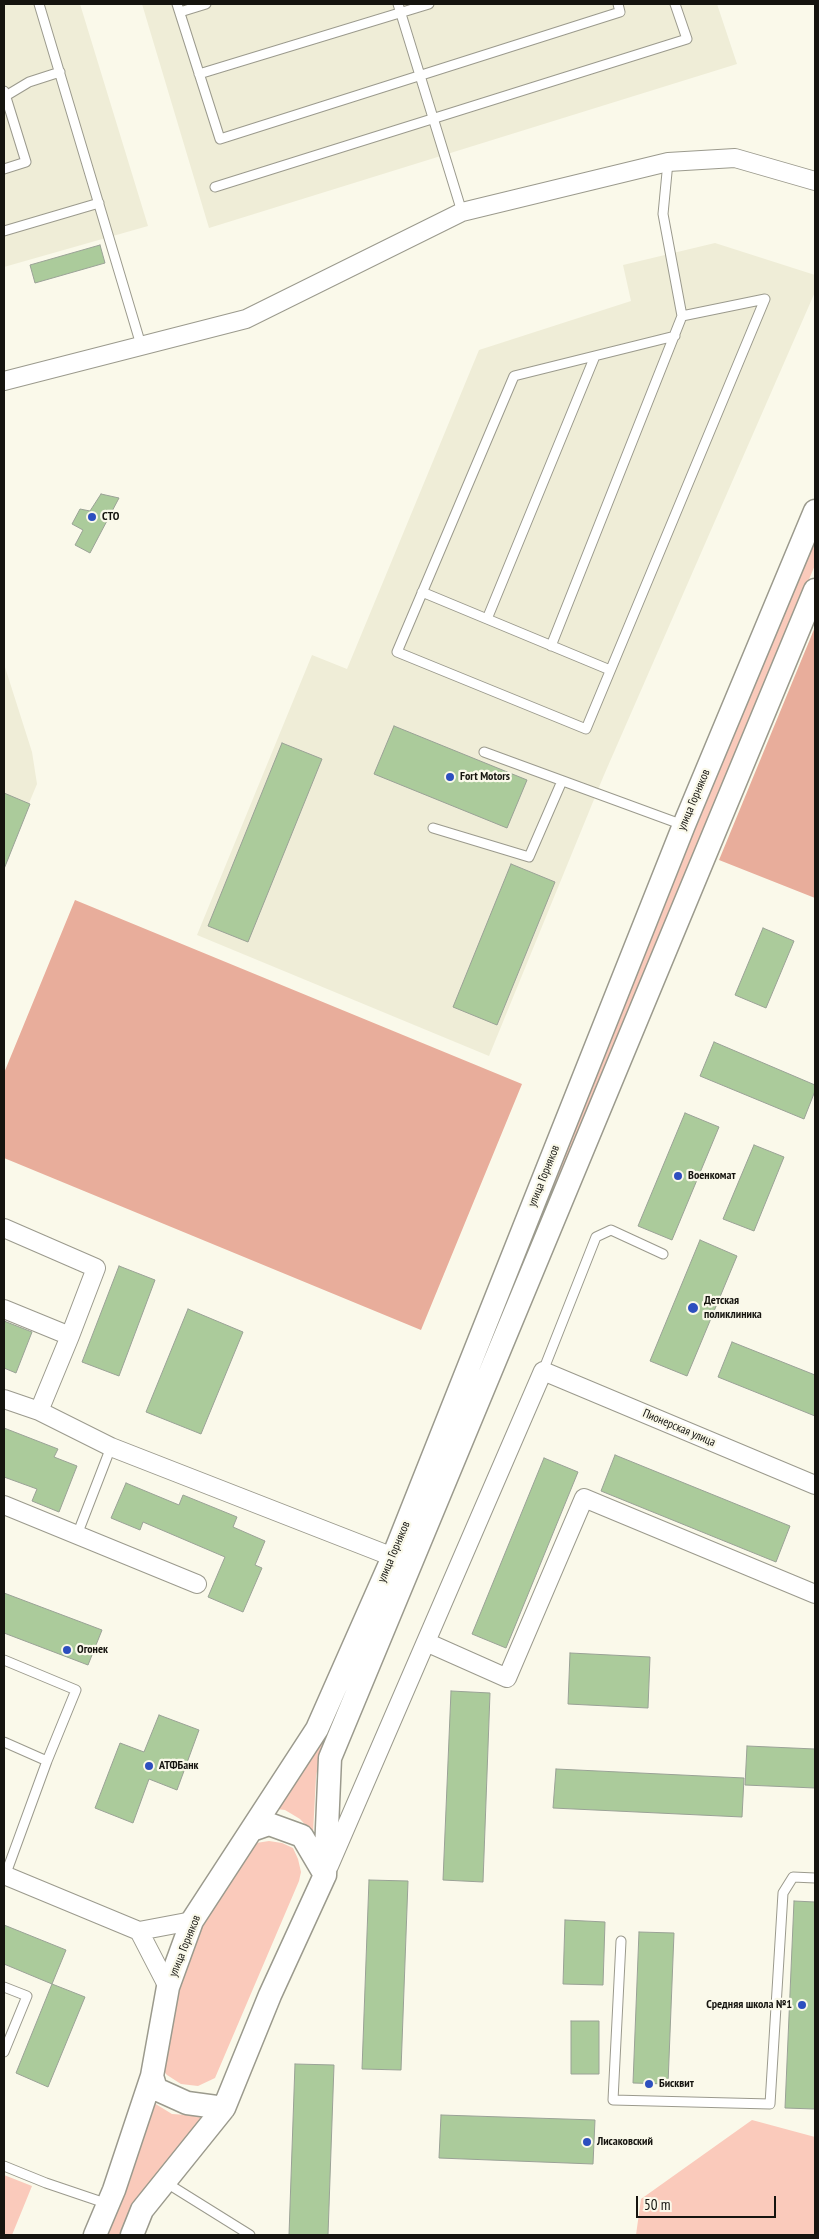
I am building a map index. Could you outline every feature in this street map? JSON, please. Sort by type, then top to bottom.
[{"type":"street","points":[[4,381],[246,319],[462,212],[668,162],[735,158],[815,181]]},
{"type":"street","name":"улица Горняков","points":[[95,2235],[109,2204],[152,2076],[168,1987],[192,1921],[317,1729],[393,1557],[684,825],[815,511]]},
{"type":"street","name":"улица Горняков","points":[[325,1875],[330,1758],[815,590]]},
{"type":"street","points":[[4,1228],[96,1268],[39,1411]]},
{"type":"street","points":[[4,1309],[70,1336]]},
{"type":"street","name":"улица Горняков","points":[[132,2235],[142,2210],[224,2108],[270,1995],[325,1875],[543,1371]]},
{"type":"street","name":"Пионерская улица","points":[[543,1371],[815,1485]]},
{"type":"street","points":[[4,1399],[39,1411],[111,1447],[393,1557]]},
{"type":"street","points":[[426,1642],[507,1678],[584,1498],[815,1594]]},
{"type":"street","points":[[4,1505],[197,1584]]},
{"type":"street","points":[[252,1830],[269,1824],[302,1836],[325,1875]]},
{"type":"street","points":[[4,1875],[140,1931],[192,1921]]},
{"type":"street","points":[[140,1931],[168,1987]]},
{"type":"street","points":[[152,2076],[156,2089],[187,2103],[224,2108]]},
{"type":"lane","points":[[39,4],[142,345]]},
{"type":"lane","points":[[206,4],[178,8],[220,139],[620,12],[618,4]]},
{"type":"lane","points":[[199,74],[399,8],[428,4]]},
{"type":"lane","points":[[215,187],[687,39],[675,4]]},
{"type":"lane","points":[[399,8],[462,212]]},
{"type":"lane","points":[[4,169],[26,162],[4,94],[29,82],[60,72]]},
{"type":"lane","points":[[551,646],[682,316],[663,214],[668,162]]},
{"type":"lane","points":[[4,231],[99,203]]},
{"type":"lane","points":[[674,336],[514,376],[397,652],[586,729],[765,299],[682,316]]},
{"type":"lane","points":[[487,619],[595,356]]},
{"type":"lane","points":[[422,592],[610,670]]},
{"type":"lane","points":[[484,752],[684,825]]},
{"type":"lane","points":[[433,828],[528,857],[562,781]]},
{"type":"lane","points":[[543,1371],[596,1237],[610,1230],[663,1254]]},
{"type":"lane","points":[[77,1535],[111,1447]]},
{"type":"lane","points":[[4,1660],[76,1690],[47,1760],[4,1875]]},
{"type":"lane","points":[[4,1742],[47,1760]]},
{"type":"lane","points":[[621,1941],[613,2100],[770,2104],[783,1893],[793,1878],[815,1878]]},
{"type":"lane","points":[[4,1987],[27,1996],[4,2052]]},
{"type":"lane","points":[[4,2166],[46,2183],[109,2204]]},
{"type":"lane","points":[[165,2182],[250,2235]]},
{"type":"shaded area","points":[[4,4],[80,4],[148,226],[4,267]]},
{"type":"shaded area","points":[[142,4],[717,4],[737,64],[209,228]]},
{"type":"shaded area","points":[[715,243],[815,275],[815,292],[604,775],[489,1056],[197,935],[312,655],[347,669],[479,350],[631,301],[623,265]]},
{"type":"shaded area","points":[[815,534],[815,565],[320,1754],[316,1777],[313,1833],[300,1819],[285,1810],[277,1809]]},
{"type":"shaded area","points":[[815,627],[815,898],[719,860]]},
{"type":"shaded area","points":[[4,664],[32,752],[37,784],[4,863]]},
{"type":"shaded area","points":[[75,900],[522,1084],[421,1330],[4,1158],[4,1073]]},
{"type":"shaded area","points":[[269,1841],[282,1843],[293,1848],[301,1872],[299,1881],[215,2078],[198,2086],[181,2084],[167,2075],[161,2068],[160,2062],[192,1940],[243,1854],[256,1843]]},
{"type":"shaded area","points":[[147,2095],[154,2103],[172,2114],[203,2116],[122,2235],[108,2235],[131,2178]]},
{"type":"shaded area","points":[[752,2120],[815,2137],[815,2235],[636,2235],[641,2199]]},
{"type":"shaded area","points":[[4,2175],[32,2186],[12,2235],[4,2235]]},
{"type":"building","points":[[100,245],[105,263],[35,283],[30,265]]},
{"type":"building","name":"СТО","points":[[101,494],[119,498],[90,553],[75,545],[83,530],[72,524],[80,509],[90,511]]},
{"type":"building","name":"Fort Motors","points":[[394,726],[527,780],[507,828],[374,774]]},
{"type":"building","points":[[282,743],[322,759],[248,942],[208,926]]},
{"type":"building","points":[[4,793],[30,804],[4,869]]},
{"type":"building","points":[[511,864],[555,882],[497,1025],[453,1007]]},
{"type":"building","points":[[763,928],[794,941],[766,1008],[735,995]]},
{"type":"building","points":[[714,1042],[815,1085],[815,1091],[804,1119],[700,1076]]},
{"type":"building","name":"Военкомат","points":[[685,1113],[719,1127],[672,1240],[638,1226]]},
{"type":"building","points":[[754,1145],[784,1157],[754,1231],[723,1219]]},
{"type":"building","name":"Детская поликлиника","points":[[700,1240],[737,1256],[687,1376],[650,1361]]},
{"type":"building","points":[[119,1266],[155,1280],[119,1376],[82,1362]]},
{"type":"building","points":[[188,1309],[243,1332],[201,1434],[146,1412]]},
{"type":"building","points":[[4,1321],[32,1332],[16,1373],[4,1368]]},
{"type":"building","points":[[732,1342],[815,1375],[815,1416],[718,1377]]},
{"type":"building","points":[[4,1428],[58,1449],[54,1457],[77,1466],[59,1512],[32,1501],[37,1489],[4,1477]]},
{"type":"building","points":[[615,1455],[790,1526],[776,1562],[601,1491]]},
{"type":"building","points":[[544,1458],[578,1472],[506,1648],[472,1634]]},
{"type":"building","points":[[126,1483],[179,1505],[183,1495],[237,1517],[233,1527],[265,1541],[255,1565],[262,1568],[243,1612],[208,1597],[225,1557],[143,1522],[140,1530],[111,1518]]},
{"type":"building","points":[[4,1593],[102,1630],[88,1665],[4,1633]]},
{"type":"building","points":[[570,1653],[650,1657],[648,1708],[568,1704]]},
{"type":"building","points":[[451,1691],[490,1693],[483,1882],[443,1880]]},
{"type":"building","name":"АТФБанк","points":[[159,1715],[199,1730],[177,1790],[149,1779],[133,1823],[95,1808],[120,1743],[144,1752]]},
{"type":"building","points":[[747,1746],[815,1749],[815,1788],[745,1785]]},
{"type":"building","points":[[556,1769],[744,1778],[742,1817],[553,1808]]},
{"type":"building","points":[[369,1880],[408,1881],[401,2070],[362,2069]]},
{"type":"building","name":"Средняя школа №1","points":[[794,1901],[815,1902],[815,2109],[785,2108]]},
{"type":"building","points":[[565,1920],[605,1922],[603,1985],[563,1984]]},
{"type":"building","points":[[4,1925],[66,1950],[52,1984],[4,1964]]},
{"type":"building","points":[[639,1932],[674,1933],[668,2084],[633,2083]]},
{"type":"building","points":[[52,1984],[85,1997],[48,2087],[16,2073]]},
{"type":"building","points":[[571,2021],[599,2021],[599,2074],[571,2074]]},
{"type":"building","points":[[295,2064],[334,2065],[328,2235],[289,2235]]},
{"type":"building","points":[[441,2115],[595,2120],[593,2164],[439,2158]]},
{"type":"place","name":"СТО","points":[[92,517]]},
{"type":"place","name":"Fort Motors","points":[[450,777]]},
{"type":"place","name":"Военкомат","points":[[678,1176]]},
{"type":"place","name":"Детская поликлиника","points":[[693,1308]]},
{"type":"place","name":"Огонек","points":[[67,1650]]},
{"type":"place","name":"АТФБанк","points":[[149,1766]]},
{"type":"place","name":"Средняя школа №1","points":[[802,2005]]},
{"type":"place","name":"Бисквит","points":[[649,2084]]},
{"type":"place","name":"Лисаковский","points":[[587,2142]]}]
